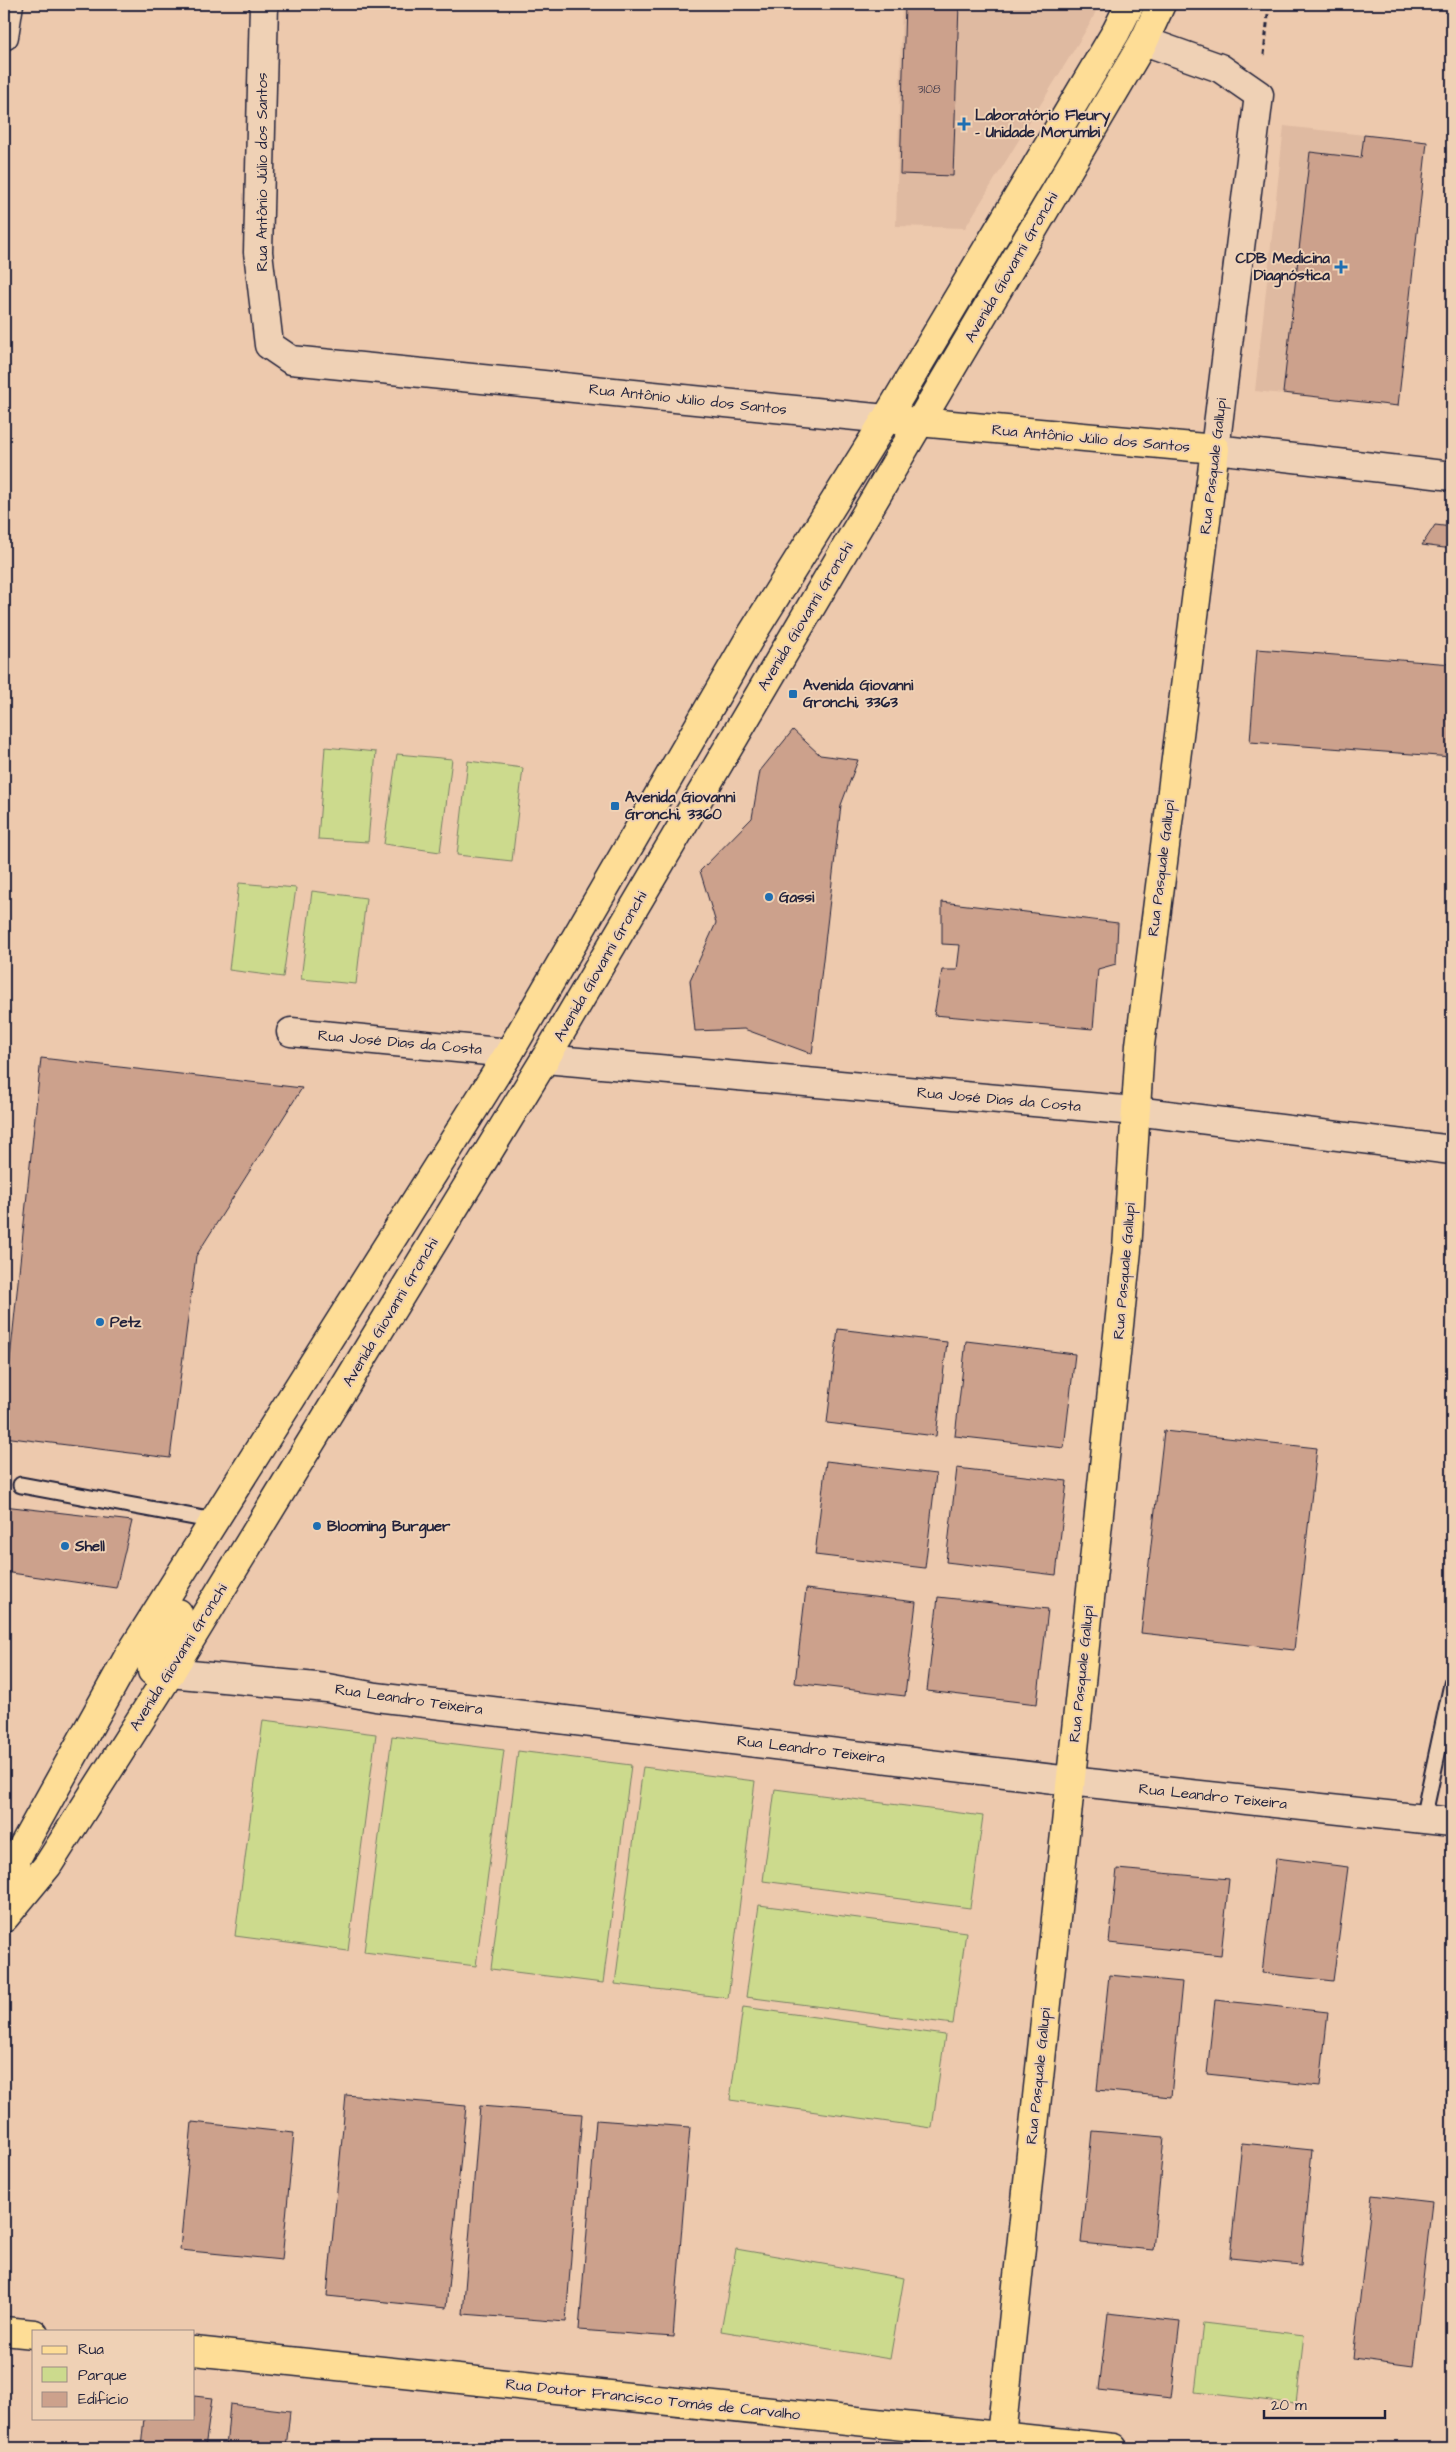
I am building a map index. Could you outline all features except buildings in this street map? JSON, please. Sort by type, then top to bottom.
[{"type":"main road","name":"Avenida Giovanni Gronchi","points":[[7,1914],[17,1857],[128,1659],[509,1053],[752,634],[886,419],[1111,40],[1130,4]]},
{"type":"main road","name":"Avenida Giovanni Gronchi","points":[[7,1914],[48,1865],[170,1673],[545,1059],[1144,41],[1160,4]]},
{"type":"main road","name":"Rua Antônio Júlio dos Santos","points":[[886,419],[1215,448]]},
{"type":"main road","name":"Rua Pasquale Gallupi","points":[[1000,2442],[1127,1250],[1140,1046],[1156,906],[1215,448]]},
{"type":"main road","points":[[170,1673],[157,1674],[152,1671],[152,1659],[225,1528],[244,1474]]},
{"type":"main road","points":[[4,2330],[32,2334]]},
{"type":"main road","name":"Rua Doutor Francisco Tomás de Carvalho","points":[[195,2351],[1000,2442],[1113,2448]]},
{"type":"street","points":[[4,36],[9,4]]},
{"type":"street","name":"Rua Antônio Júlio dos Santos","points":[[264,4],[258,252],[268,345],[291,360],[886,419]]},
{"type":"street","points":[[1144,41],[1220,68],[1259,95]]},
{"type":"street","name":"Rua Pasquale Gallupi","points":[[1215,448],[1259,95]]},
{"type":"street","name":"Rua Antônio Júlio dos Santos","points":[[1215,448],[1452,476]]},
{"type":"street","name":"Rua José Dias da Costa","points":[[291,1032],[509,1053]]},
{"type":"street","name":"Rua José Dias da Costa","points":[[545,1059],[1135,1111],[1452,1150]]},
{"type":"street","name":"Rua Leandro Teixeira","points":[[170,1673],[327,1688],[386,1698],[1070,1781],[1452,1822]]},
{"type":"lane","points":[[21,1485],[215,1521]]},
{"type":"lane","points":[[1423,1819],[1452,1684]]},
{"type":"path","points":[[1259,95],[1269,4]]},
{"type":"shaded area","name":"Laboratório Fleury - Unidade Morumbi","points":[[902,4],[1099,4],[1091,22],[965,228],[896,226]]},
{"type":"shaded area","name":"CDB Medicina Diagnóstica","points":[[1284,126],[1427,142],[1398,406],[1255,391]]},
{"type":"green space","points":[[325,747],[376,752],[368,842],[318,839]]},
{"type":"green space","points":[[397,754],[452,759],[440,852],[384,844]]},
{"type":"green space","points":[[468,761],[523,768],[512,861],[457,855]]},
{"type":"green space","points":[[239,883],[296,888],[283,977],[229,970]]},
{"type":"green space","points":[[312,891],[366,898],[356,984],[301,979]]},
{"type":"green space","points":[[263,1720],[376,1734],[348,1951],[235,1936]]},
{"type":"green space","points":[[392,1736],[504,1750],[476,1966],[364,1952]]},
{"type":"green space","points":[[518,1751],[631,1765],[603,1983],[491,1969]]},
{"type":"green space","points":[[643,1767],[755,1781],[728,1998],[615,1984]]},
{"type":"green space","points":[[775,1789],[983,1816],[970,1908],[763,1881]]},
{"type":"green space","points":[[759,1905],[966,1932],[953,2024],[746,1997]]},
{"type":"green space","points":[[743,2007],[945,2035],[932,2128],[730,2100]]},
{"type":"green space","points":[[736,2249],[904,2278],[890,2359],[721,2331]]},
{"type":"green space","points":[[1203,2323],[1304,2335],[1296,2404],[1195,2392]]},
{"type":"place","name":"Laboratório Fleury - Unidade Morumbi","points":[[964,124]]},
{"type":"place","name":"CDB Medicina Diagnóstica","points":[[1341,267]]},
{"type":"place","name":"Avenida Giovanni Gronchi, 3363","points":[[793,694]]},
{"type":"place","name":"Avenida Giovanni Gronchi, 3360","points":[[615,806]]},
{"type":"place","name":"Gassi","points":[[769,897]]},
{"type":"place","name":"Petz","points":[[100,1322]]},
{"type":"place","name":"Blooming Burguer","points":[[317,1526]]},
{"type":"place","name":"Shell","points":[[65,1546]]}]
